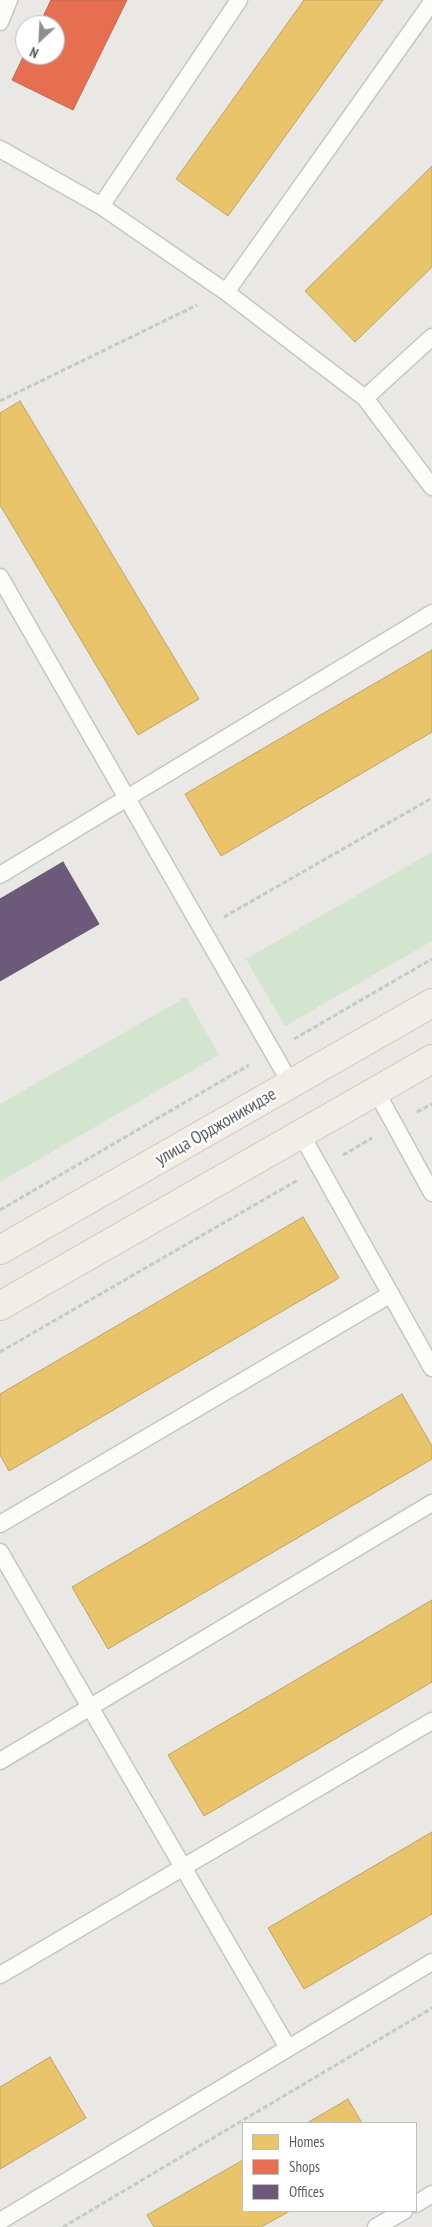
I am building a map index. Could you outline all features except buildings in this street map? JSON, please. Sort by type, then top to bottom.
[{"type":"main road","name":"улица Орджоникидзе","points":[[0,1250],[432,1003]]},
{"type":"main road","points":[[0,1306],[432,1059]]},
{"type":"lane","points":[[0,22],[9,0]]},
{"type":"lane","points":[[101,206],[239,0]]},
{"type":"lane","points":[[226,292],[432,2]]},
{"type":"lane","points":[[0,150],[101,206],[226,292],[365,398],[432,487]]},
{"type":"lane","points":[[365,398],[432,337]]},
{"type":"lane","points":[[0,577],[204,929],[291,1084]]},
{"type":"lane","points":[[0,875],[432,613]]},
{"type":"lane","points":[[376,1091],[432,1192]]},
{"type":"lane","points":[[301,1134],[432,1368]]},
{"type":"lane","points":[[0,1524],[391,1294]]},
{"type":"lane","points":[[0,1761],[432,1503]]},
{"type":"lane","points":[[0,1552],[288,2048]]},
{"type":"lane","points":[[0,1974],[432,1722]]},
{"type":"lane","points":[[0,2221],[432,1962]]},
{"type":"lane","points":[[417,2203],[432,2194]]},
{"type":"lane","points":[[376,2227],[402,2212]]},
{"type":"path","points":[[0,401],[226,292]]},
{"type":"path","points":[[204,929],[432,798]]},
{"type":"path","points":[[0,1210],[432,959]]},
{"type":"path","points":[[0,1352],[432,1104]]},
{"type":"path","points":[[63,2227],[432,2008]]},
{"type":"green space","points":[[432,852],[432,941],[285,1026],[246,959]]},
{"type":"green space","points":[[186,997],[219,1055],[0,1182],[0,1104]]}]
